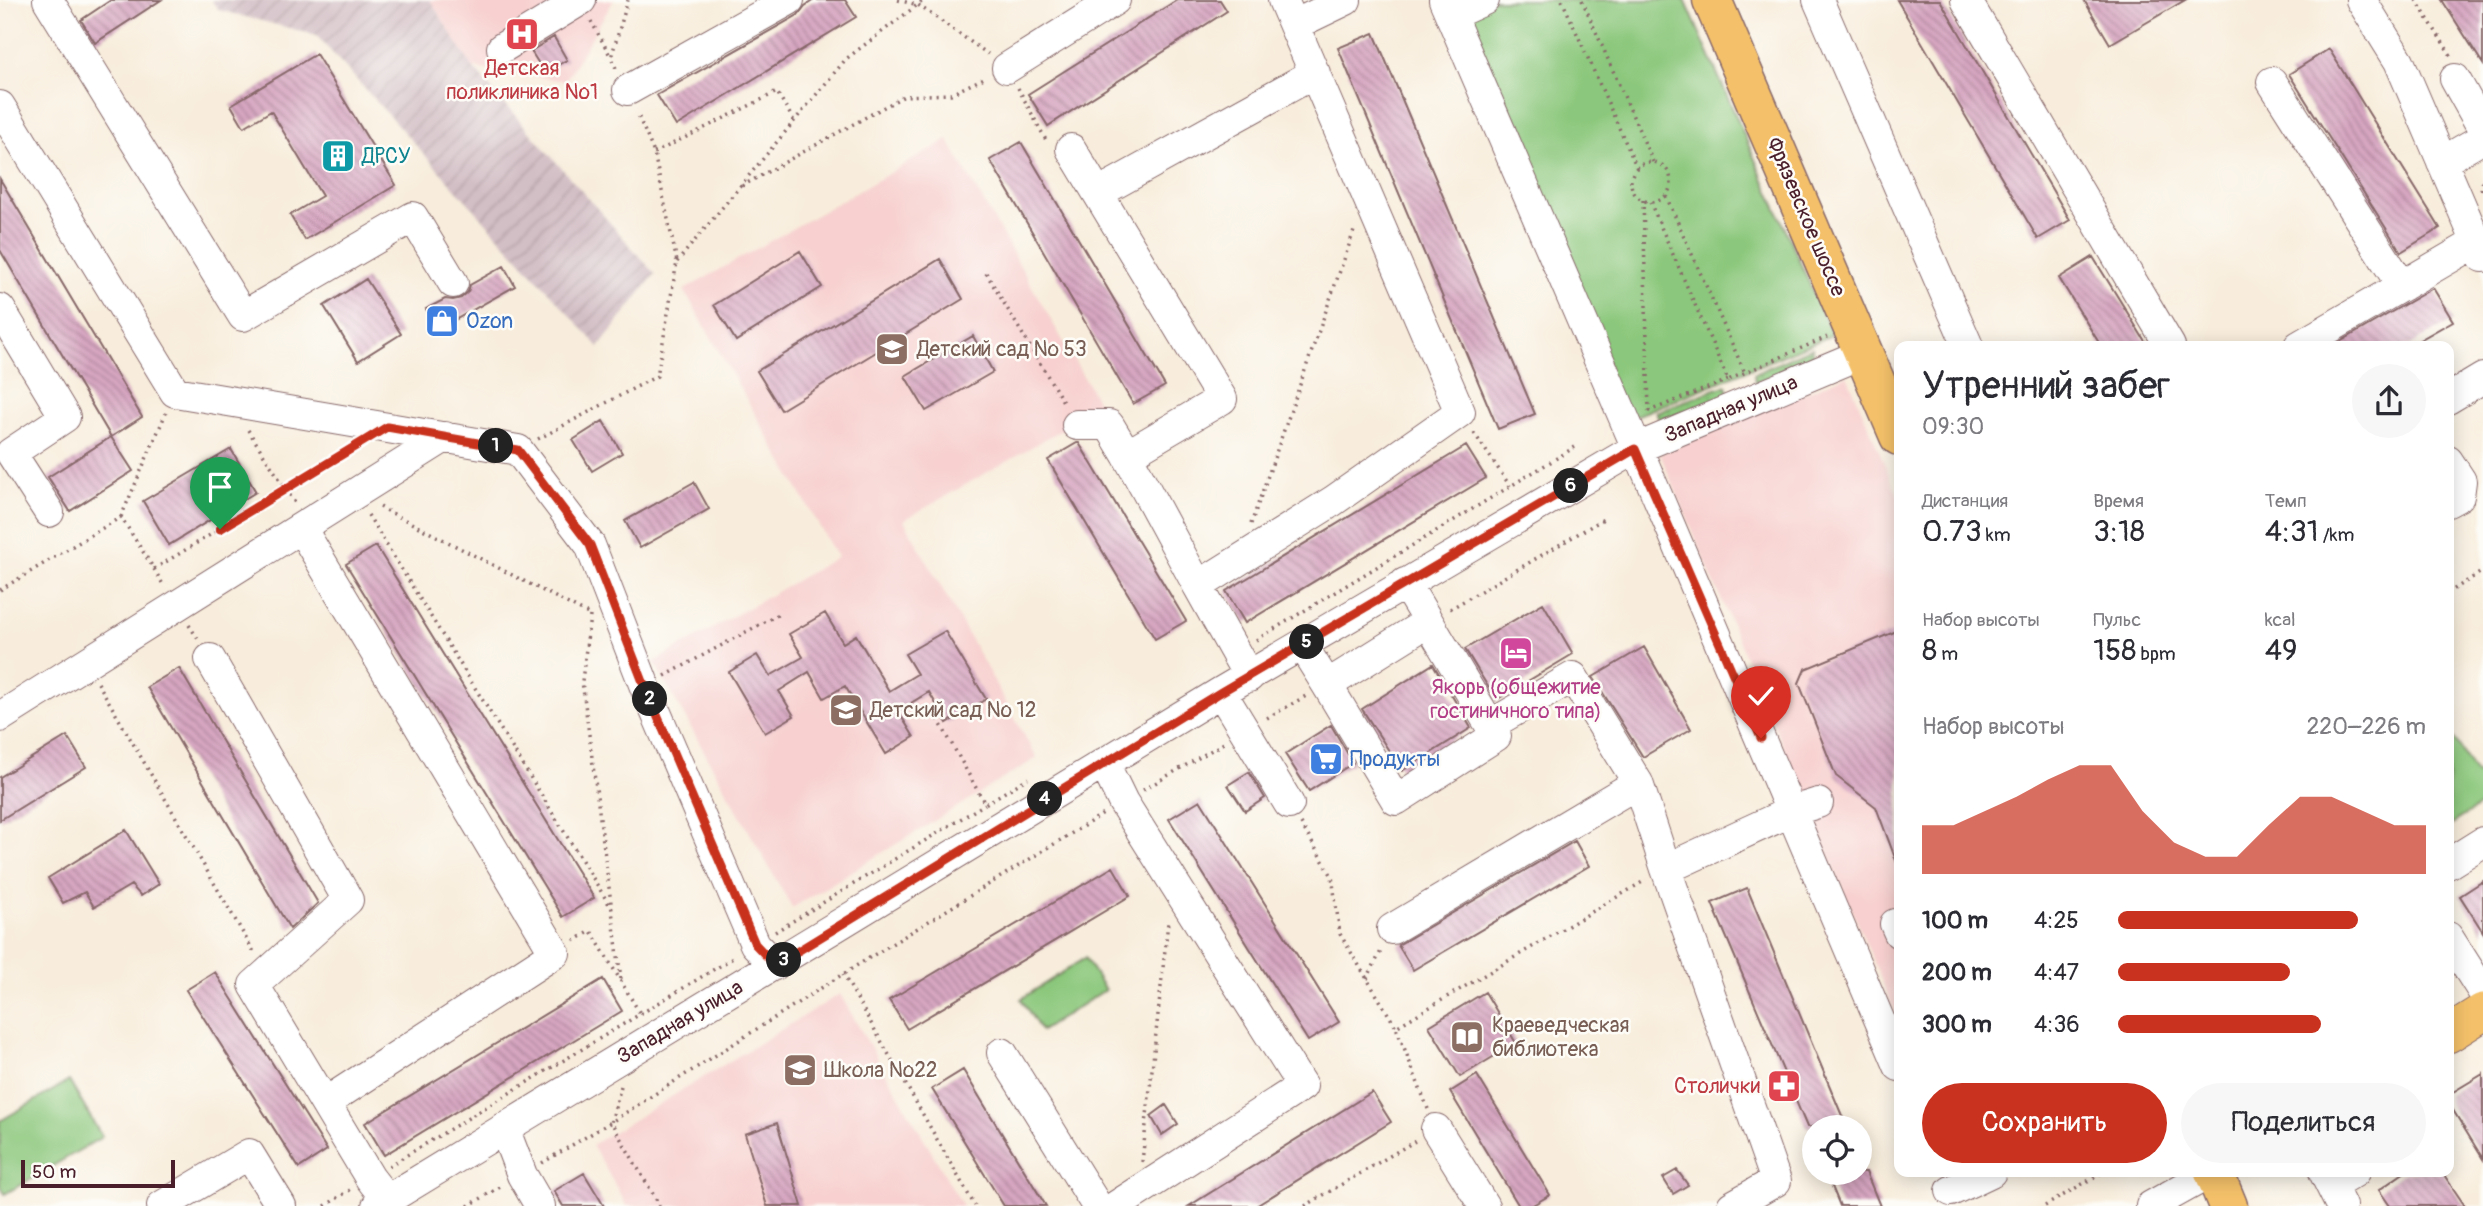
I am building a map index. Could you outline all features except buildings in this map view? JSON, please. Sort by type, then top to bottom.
[{"type":"highway","name":"Фрязевское шоссе","points":[[1712,0],[1894,424]]},
{"type":"highway","points":[[2208,1206],[2212,1177]]},
{"type":"highway","points":[[2215,1177],[2228,1206]]},
{"type":"main road","points":[[2454,1030],[2483,1013]]},
{"type":"street","points":[[48,0],[243,316],[413,217],[453,283]]},
{"type":"street","points":[[502,48],[581,0]]},
{"type":"street","points":[[628,90],[789,0]]},
{"type":"street","points":[[1007,68],[1115,0]]},
{"type":"street","points":[[1198,586],[1333,500],[1460,412],[1289,13],[1346,0]]},
{"type":"street","points":[[1484,0],[1448,8],[1635,449],[1805,807],[1894,1052]]},
{"type":"street","points":[[1818,0],[1966,341]]},
{"type":"street","points":[[1966,0],[2166,341]]},
{"type":"street","points":[[2308,341],[2402,286],[2480,250],[2399,61],[2361,0]]},
{"type":"street","points":[[1098,193],[1315,74]]},
{"type":"street","points":[[2455,79],[2483,129]]},
{"type":"street","points":[[2272,82],[2402,286]]},
{"type":"street","points":[[0,106],[175,392],[518,450],[590,545],[645,687],[765,955]]},
{"type":"street","points":[[2442,162],[2483,138]]},
{"type":"street","points":[[1071,149],[1222,399],[1127,455]]},
{"type":"street","points":[[0,309],[65,417],[11,453],[49,512]]},
{"type":"street","name":"Западная улица","points":[[378,1195],[504,1128],[765,955],[1104,763],[1635,449],[1864,353]]},
{"type":"street","points":[[2454,396],[2483,378]]},
{"type":"street","points":[[1077,425],[1109,425],[1249,677]]},
{"type":"street","points":[[0,717],[445,437]]},
{"type":"street","points":[[2454,470],[2461,481],[2459,496],[2454,499]]},
{"type":"street","points":[[304,526],[555,953],[325,1103]]},
{"type":"street","points":[[1302,645],[1395,800],[1496,737],[1405,583]]},
{"type":"street","points":[[1327,685],[1429,622]]},
{"type":"street","points":[[210,659],[348,900],[254,985],[378,1195]]},
{"type":"street","points":[[1490,724],[1573,677],[1638,783],[1776,1181],[1746,1202]]},
{"type":"street","points":[[1221,692],[1289,804]]},
{"type":"street","points":[[1104,763],[1122,802],[1302,1086],[1127,1199]]},
{"type":"street","points":[[1392,929],[1638,783]]},
{"type":"street","points":[[1666,869],[1805,807]]},
{"type":"street","points":[[2454,860],[2483,842]]},
{"type":"street","points":[[2454,946],[2483,992]]},
{"type":"street","points":[[1002,1053],[1097,1206]]},
{"type":"street","points":[[504,1128],[522,1175],[540,1206]]},
{"type":"street","points":[[1436,1129],[1484,1206]]},
{"type":"street","points":[[162,1206],[249,1154],[281,1206]]},
{"type":"street","points":[[1951,1190],[1980,1177]]},
{"type":"street","points":[[2151,1206],[2204,1177]]},
{"type":"path","points":[[518,450],[657,376],[677,262],[654,153],[628,90],[581,0]]},
{"type":"path","points":[[611,58],[628,0]]},
{"type":"path","points":[[898,0],[918,5],[1007,68],[1045,142],[1071,149]]},
{"type":"path","points":[[677,262],[846,59],[924,0]]},
{"type":"path","points":[[1562,0],[1637,167]]},
{"type":"path","points":[[1582,0],[1653,162]]},
{"type":"path","points":[[2416,0],[2461,70],[2455,79]]},
{"type":"path","points":[[740,187],[904,96],[951,94],[1007,68]]},
{"type":"path","points":[[654,153],[777,92],[794,121]]},
{"type":"path","points":[[1653,162],[1662,164],[1670,174],[1671,188],[1666,196],[1657,201],[1643,201],[1631,186],[1633,173],[1637,167],[1653,162]]},
{"type":"path","points":[[1666,196],[1745,373]]},
{"type":"path","points":[[1237,562],[1366,197]]},
{"type":"path","points":[[1643,201],[1649,411],[1832,335]]},
{"type":"path","points":[[1650,202],[1728,380]]},
{"type":"path","points":[[986,273],[1077,425]]},
{"type":"path","points":[[0,590],[121,517],[175,392]]},
{"type":"path","points":[[230,401],[286,489],[304,526]]},
{"type":"path","points":[[1460,412],[1510,486]]},
{"type":"path","points":[[121,517],[154,569],[387,427]]},
{"type":"path","points":[[355,494],[612,909]]},
{"type":"path","points":[[355,494],[590,615],[582,681],[621,979]]},
{"type":"path","points":[[1429,622],[1605,517]]},
{"type":"path","points":[[2454,589],[2483,572]]},
{"type":"path","points":[[645,687],[781,613]]},
{"type":"path","points":[[86,663],[266,974]]},
{"type":"path","points":[[660,1206],[611,1122],[843,974],[1122,802]]},
{"type":"path","points":[[324,1206],[378,1195],[641,1013],[765,955],[985,803]]},
{"type":"path","points":[[1289,804],[1332,876],[1340,934],[1396,1027],[1436,1129],[1305,1206]]},
{"type":"path","points":[[1396,1027],[1666,869]]},
{"type":"path","points":[[1127,1199],[1173,881]]},
{"type":"path","points":[[1367,979],[1392,929]]},
{"type":"path","points":[[555,953],[592,931],[641,1013]]},
{"type":"path","points":[[843,974],[975,1206]]},
{"type":"path","points":[[2045,1206],[2094,1177]]},
{"type":"shaded area","points":[[211,0],[430,0],[473,68],[655,274],[599,347],[316,35],[219,10]]},
{"type":"shaded area","name":"Детская поликлиника №1","points":[[430,0],[614,0],[565,81],[473,68]]},
{"type":"shaded area","points":[[948,140],[1101,407],[904,520],[1037,758],[792,908],[654,662],[837,557],[684,290]]},
{"type":"shaded area","points":[[1847,375],[1894,486],[1894,1010],[1660,454]]},
{"type":"shaded area","name":"Школа №22","points":[[840,994],[963,1206],[627,1206],[592,1145]]},
{"type":"green space","points":[[1451,0],[1685,0],[1832,335],[1624,421]]},
{"type":"green space","points":[[1812,348],[1814,356],[1810,360],[1755,382],[1754,374]]},
{"type":"green space","points":[[1726,385],[1729,395],[1660,422],[1656,412]]},
{"type":"green space","points":[[2454,739],[2476,774],[2483,770],[2483,804],[2454,823]]},
{"type":"green space","points":[[1085,958],[1105,990],[1041,1031],[1021,999]]},
{"type":"green space","points":[[69,1081],[102,1137],[5,1194],[0,1186],[0,1121]]},
{"type":"place","name":"Детская поликлиника №1","points":[[522,34]]},
{"type":"place","name":"ДРСУ","points":[[338,156]]},
{"type":"place","name":"Ozon","points":[[442,321]]},
{"type":"place","name":"Детский сад № 53","points":[[892,349]]},
{"type":"place","name":"Якорь (общежитие гостиничного типа)","points":[[1516,653]]},
{"type":"place","name":"Детский сад № 12","points":[[846,710]]},
{"type":"place","name":"Продукты","points":[[1326,759]]},
{"type":"place","name":"Краеведческая библиотека","points":[[1467,1037]]},
{"type":"place","name":"Школа №22","points":[[800,1070]]},
{"type":"place","name":"Столички","points":[[1784,1086]]},
{"type":"route","points":[[220,529],[387,427],[518,450],[590,545],[645,687],[755,944],[775,965],[1221,692],[1635,449],[1761,738]]}]
